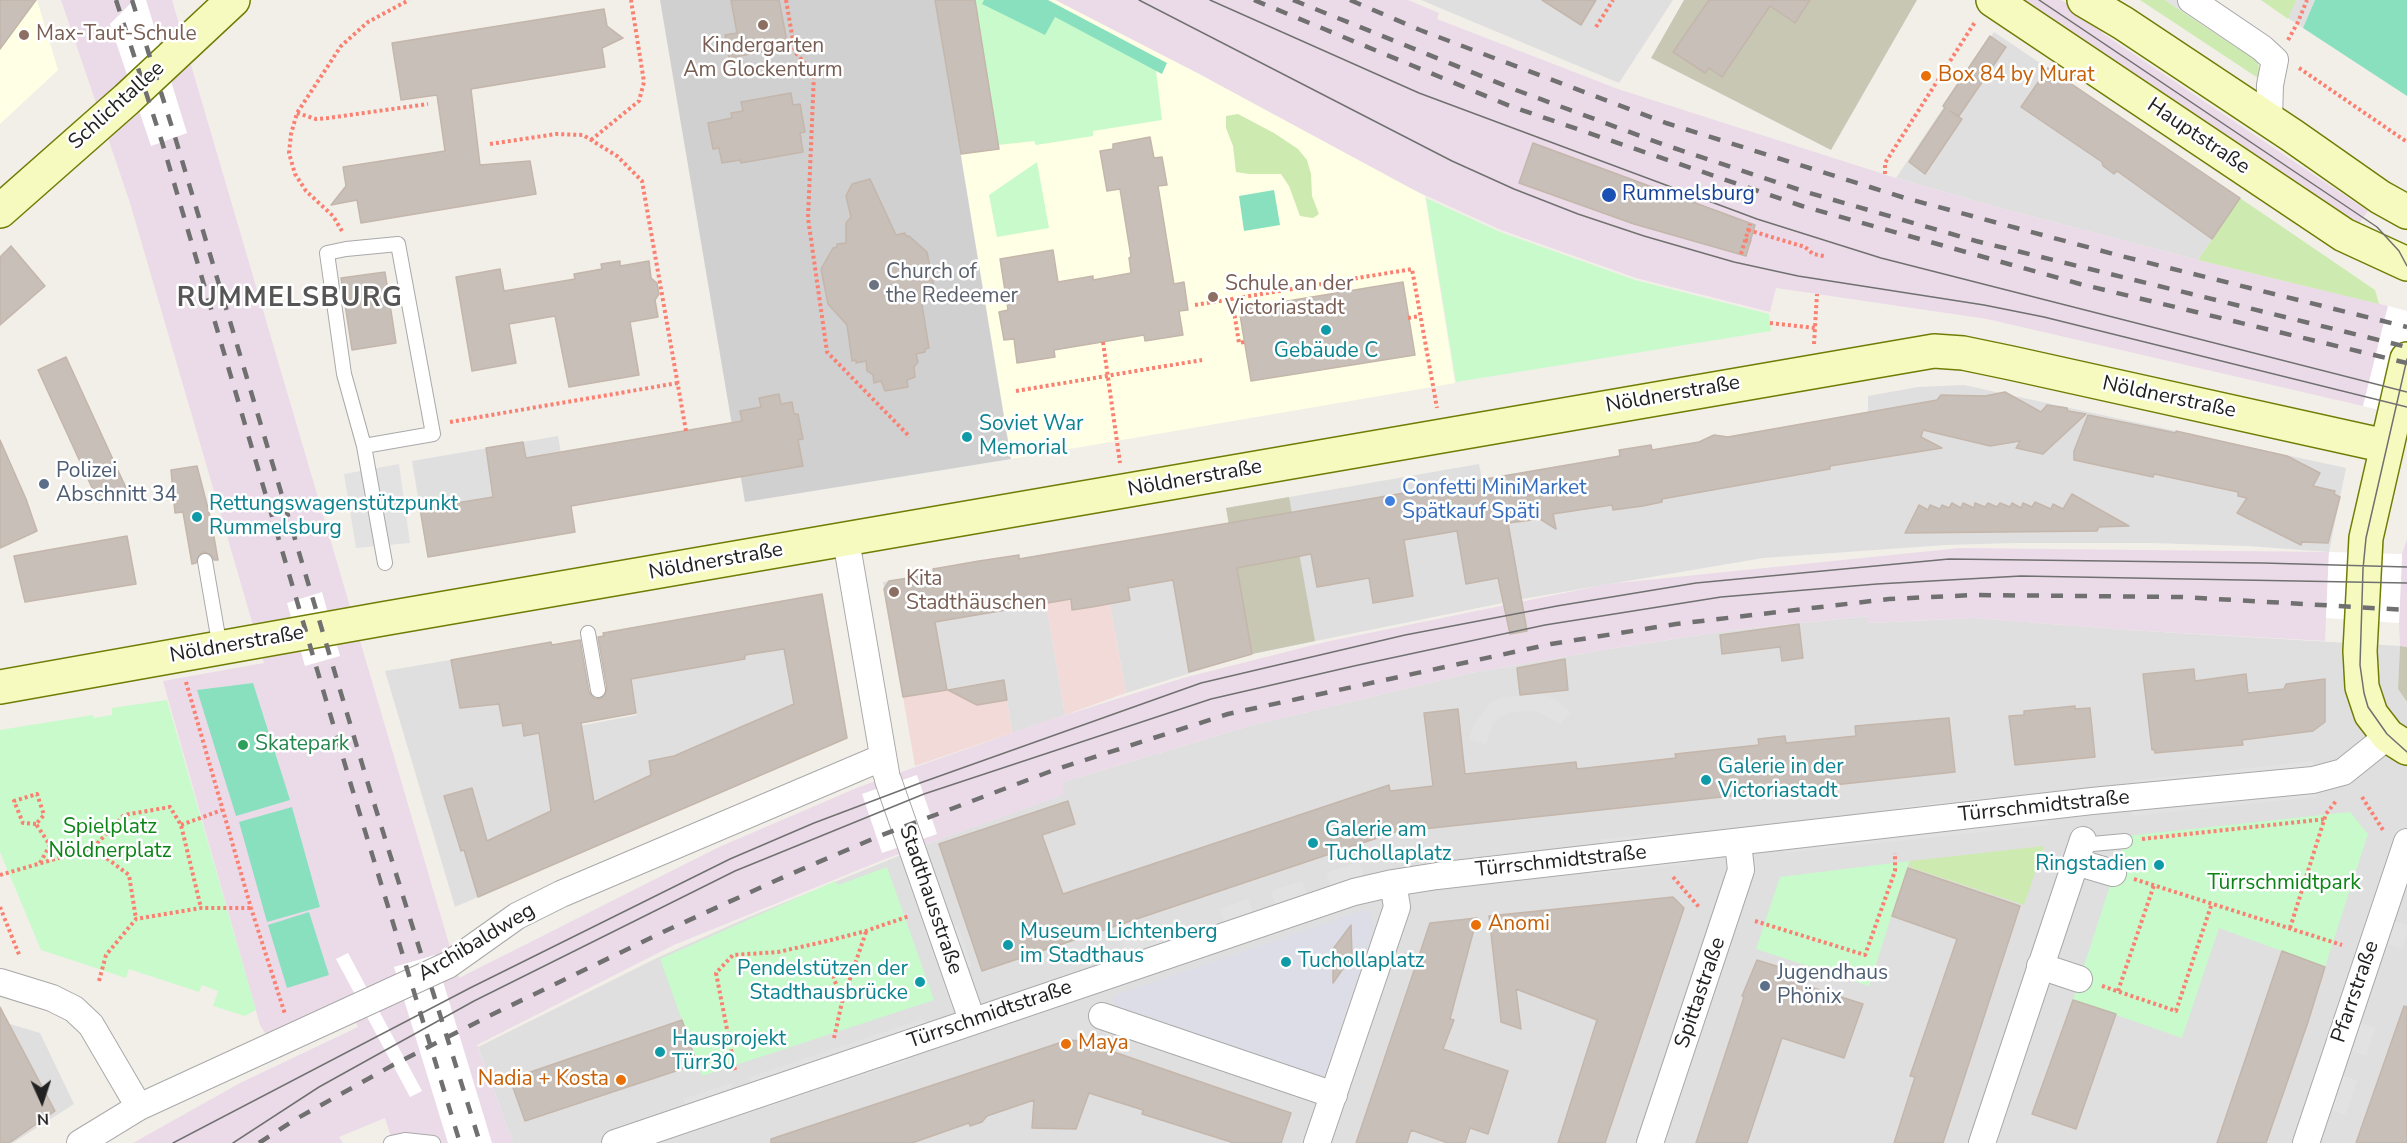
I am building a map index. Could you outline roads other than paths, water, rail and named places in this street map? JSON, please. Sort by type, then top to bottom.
[{"type":"street","name":"Schlichtallee","points":[[0,211],[127,99],[233,0]]},
{"type":"street","points":[[2084,0],[2123,23],[2407,212]]},
{"type":"street","points":[[2191,0],[2262,48],[2275,60],[2270,85],[2269,120]]},
{"type":"street","name":"Hauptstraße","points":[[1986,8],[2344,236],[2407,264]]},
{"type":"street","name":"Nöldnerstraße","points":[[0,687],[1818,369],[1934,351],[1963,353],[2386,446]]},
{"type":"street","points":[[2397,742],[2376,723],[2368,708],[2362,687],[2360,662],[2364,557],[2386,446],[2407,359]]},
{"type":"street","name":"Stadthausstraße","points":[[846,540],[885,771],[972,1020]]},
{"type":"street","name":"Türrschmidtstraße","points":[[615,1143],[1354,892],[1392,883],[2082,802],[2313,780],[2343,772],[2397,742]]},
{"type":"street","name":"Archibaldweg","points":[[80,1143],[140,1107],[448,965],[517,916],[561,894],[885,771]]},
{"type":"street","name":"Spittastraße","points":[[1650,1143],[1741,870],[1738,842]]},
{"type":"street","name":"Pfarrstraße","points":[[2306,1143],[2407,842]]},
{"type":"street","points":[[1982,1143],[2080,849],[2114,873]]},
{"type":"street","points":[[1317,1143],[1397,907],[1392,883]]},
{"type":"street","points":[[2040,966],[2079,979]]},
{"type":"street","points":[[0,982],[52,998],[74,1009],[91,1025],[140,1107]]},
{"type":"street","points":[[1102,1016],[1334,1095]]},
{"type":"lane","points":[[364,446],[433,434],[398,244],[327,253],[344,374],[364,446],[385,563]]},
{"type":"lane","points":[[205,561],[220,648]]},
{"type":"lane","points":[[588,633],[598,690]]},
{"type":"lane","points":[[2080,849],[2125,841]]},
{"type":"lane","points":[[391,1143],[405,1140],[433,1143]]},
{"type":"tram line","points":[[1139,0],[1452,161],[1514,189],[1644,236],[1734,262],[1798,276],[1984,305],[2044,317],[2407,407]]},
{"type":"tram line","points":[[1210,0],[1419,93],[1757,219],[1881,258],[2407,392]]},
{"type":"tram line","points":[[2039,0],[2377,227],[2399,251],[2407,266]]},
{"type":"tram line","points":[[2407,359],[2366,538],[2360,665],[2368,707],[2387,734],[2407,752]]},
{"type":"tram line","points":[[173,1143],[470,988],[730,859],[814,823],[920,783],[1201,683],[1405,635],[1557,606],[1696,583],[1949,559],[2407,567]]},
{"type":"tram line","points":[[233,1143],[319,1087],[474,1001],[735,871],[924,794],[1211,699],[1545,625],[1721,597],[1877,584],[2021,576],[2407,583]]},
{"type":"railway","points":[[116,0],[162,142],[351,785],[460,1143]]},
{"type":"railway","points":[[132,0],[369,787],[480,1143]]},
{"type":"railway","points":[[1254,0],[1510,106],[1802,206],[2080,284],[2407,363]]},
{"type":"railway","points":[[1293,0],[1516,90],[1662,144],[1806,192],[1976,241],[2407,347]]},
{"type":"railway","points":[[1350,0],[1420,30],[1666,123],[1905,198],[2117,255],[2407,327]]},
{"type":"railway","points":[[259,1143],[296,1119],[393,1065],[487,1017],[777,880],[877,837],[1054,770],[1228,714],[1551,644],[1676,624],[1889,599],[1975,595],[2182,597],[2407,610]]},
{"type":"place","name":"Kindergarten Am Glockenturm","points":[[763,25]]},
{"type":"place","name":"Max-Taut-Schule","points":[[24,35]]},
{"type":"place","name":"Box 84 by Murat","points":[[1926,76]]},
{"type":"place","name":"Rummelsburg","points":[[1609,195]]},
{"type":"place","name":"Church of the Redeemer","points":[[874,285]]},
{"type":"place","name":"Schule an der Victoriastadt","points":[[1213,297]]},
{"type":"place","name":"Gebäude C","points":[[1326,330]]},
{"type":"place","name":"Soviet War Memorial","points":[[967,437]]},
{"type":"place","name":"Polizei Abschnitt 34","points":[[44,484]]},
{"type":"place","name":"Confetti MiniMarket Spätkauf Späti","points":[[1390,501]]},
{"type":"place","name":"Rettungswagenstützpunkt Rummelsburg","points":[[197,517]]},
{"type":"place","name":"Kita Stadthäuschen","points":[[894,592]]},
{"type":"place","name":"Skatepark","points":[[243,745]]},
{"type":"place","name":"Galerie in der Victoriastadt","points":[[1706,780]]},
{"type":"place","name":"Galerie am Tuchollaplatz","points":[[1313,843]]},
{"type":"place","name":"Ringstadien","points":[[2159,865]]},
{"type":"place","name":"Anomi","points":[[1476,925]]},
{"type":"place","name":"Museum Lichtenberg im Stadthaus","points":[[1008,945]]},
{"type":"place","name":"Tuchollaplatz","points":[[1286,962]]},
{"type":"place","name":"Pendelstützen der Stadthausbrücke","points":[[920,982]]},
{"type":"place","name":"Jugendhaus Phönix","points":[[1765,986]]},
{"type":"place","name":"Maya","points":[[1066,1044]]},
{"type":"place","name":"Hausprojekt Türr30","points":[[660,1052]]},
{"type":"place","name":"Nadia + Kosta","points":[[621,1080]]},
{"type":"district","name":"RUMMELSBURG","points":[[290,299]]},
{"type":"park label","name":"Spielplatz Nöldnerplatz","points":[[110,840]]},
{"type":"park label","name":"Türrschmidtpark","points":[[2284,884]]}]
